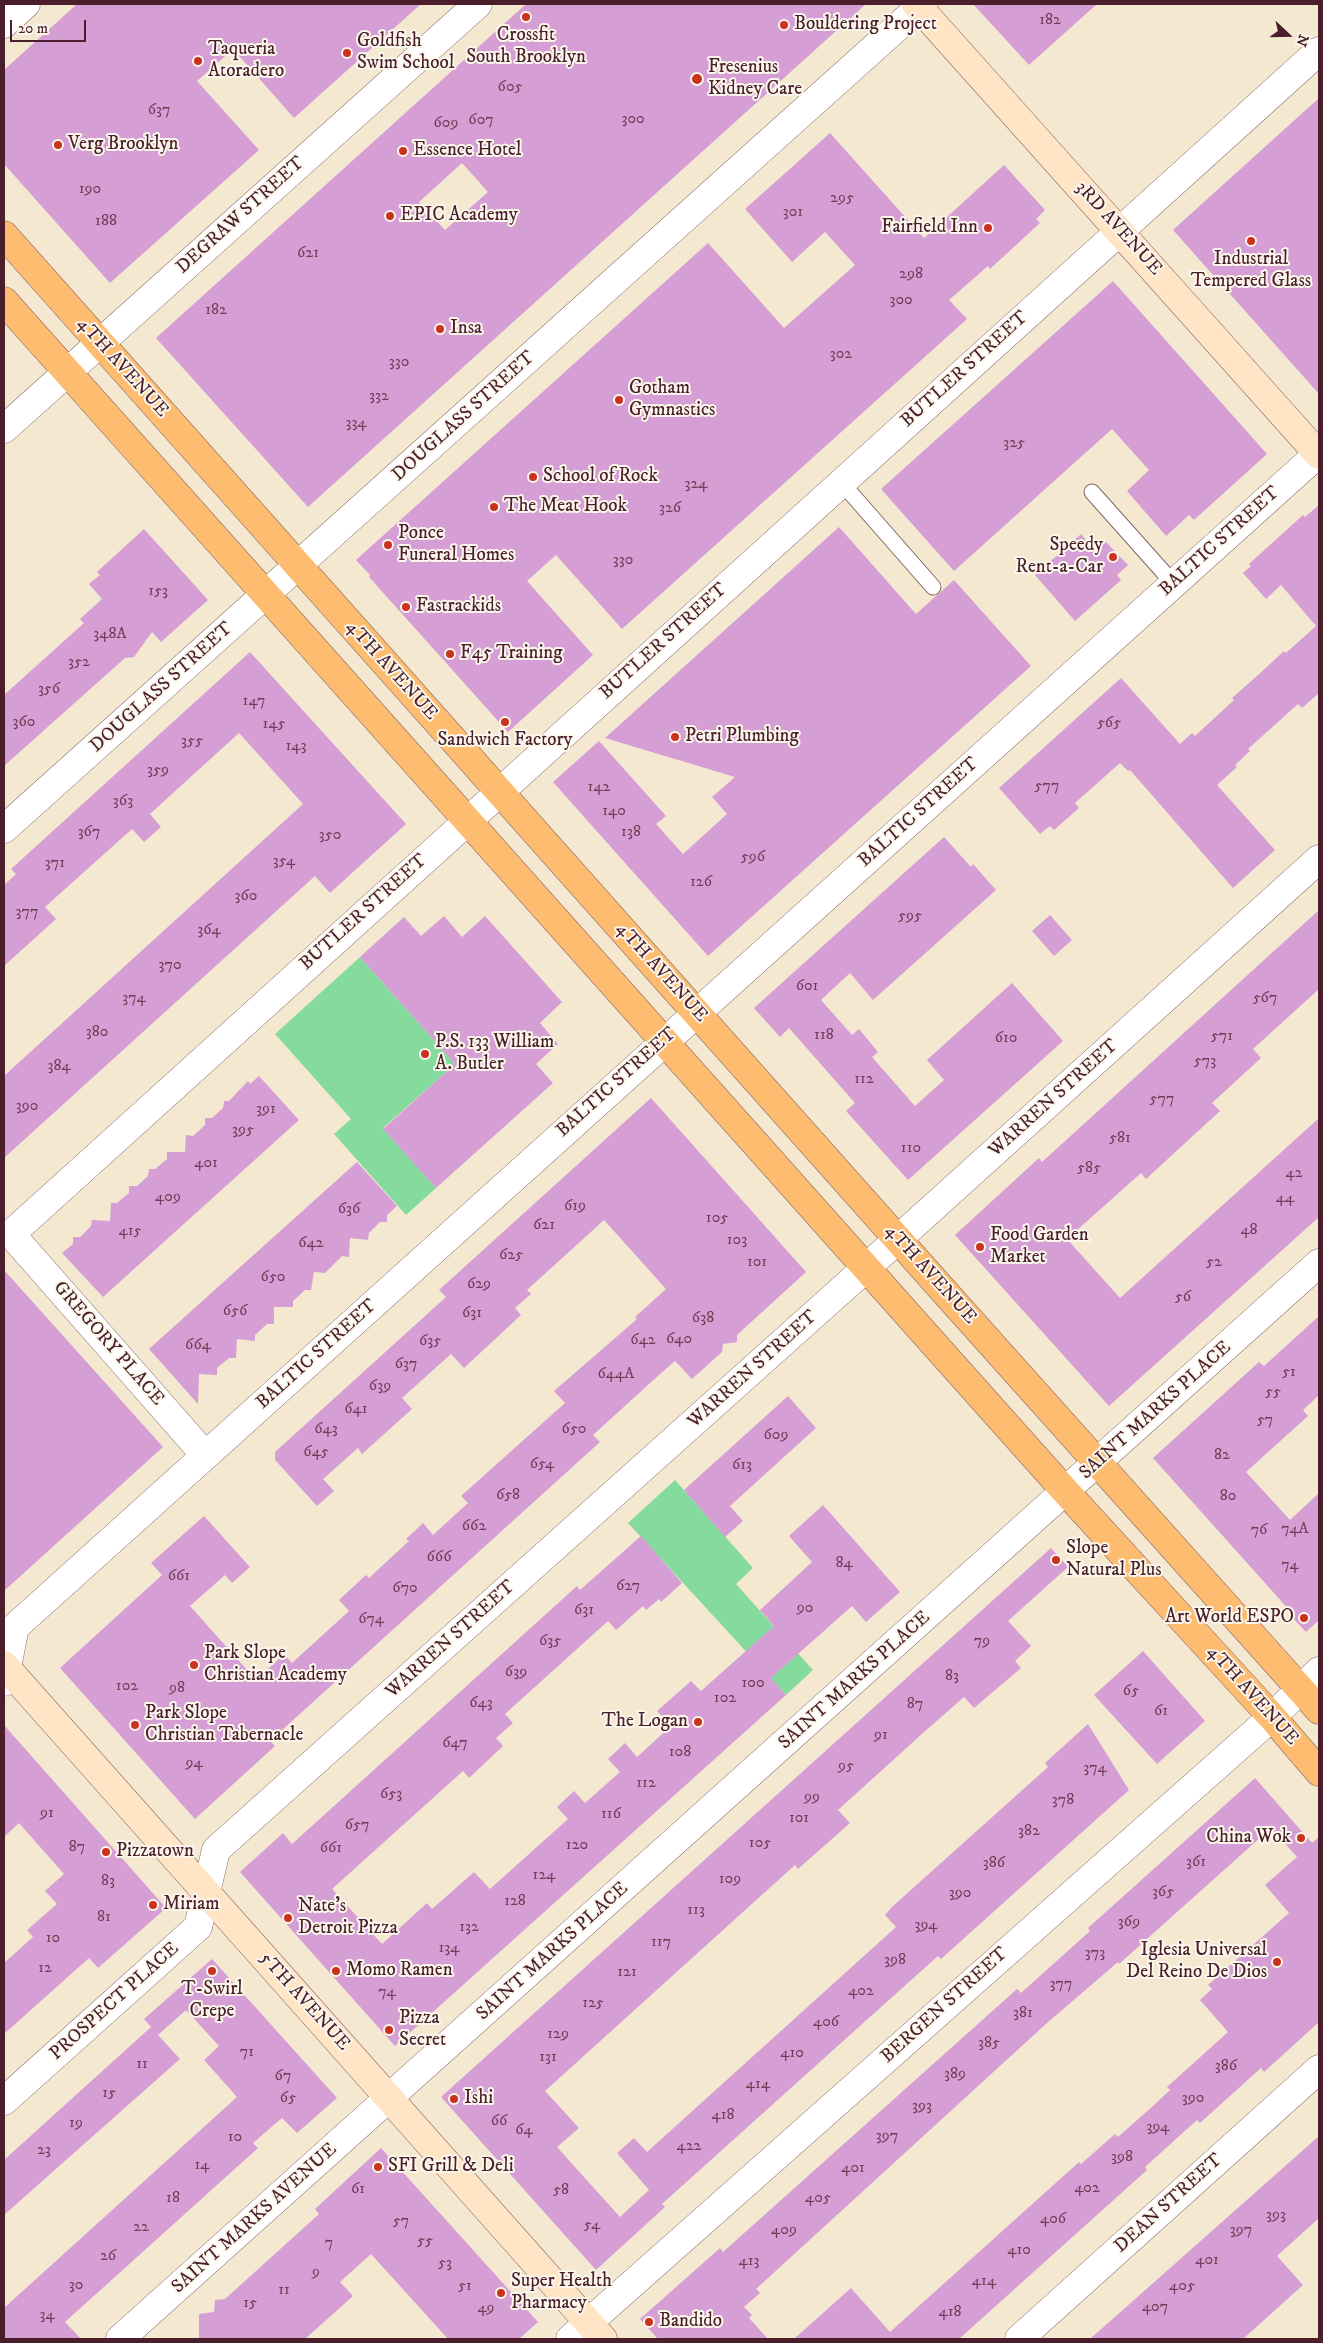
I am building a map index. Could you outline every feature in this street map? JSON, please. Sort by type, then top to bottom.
[{"type":"main road","name":"4TH AVENUE","points":[[4,235],[1098,1464],[1310,1679],[1319,1710]]},
{"type":"main road","name":"4TH AVENUE","points":[[4,301],[1066,1492],[1272,1717],[1319,1772]]},
{"type":"street","points":[[4,24],[26,4]]},
{"type":"street","name":"DEGRAW STREET","points":[[4,429],[478,4]]},
{"type":"street","name":"3RD AVENUE","points":[[919,5],[1319,454]]},
{"type":"street","name":"DOUGLASS STREET","points":[[4,829],[267,595],[919,5]]},
{"type":"street","name":"BUTLER STREET","points":[[11,1234],[498,791],[1319,51]]},
{"type":"street","name":"BALTIC STREET","points":[[5,1672],[15,1627],[696,1012],[1319,454]]},
{"type":"street","name":"WARREN STREET","points":[[205,1891],[216,1850],[898,1240],[1319,859]]},
{"type":"street","name":"GREGORY PLACE","points":[[11,1234],[205,1455]]},
{"type":"street","name":"SAINT MARKS PLACE","points":[[390,2099],[1098,1464],[1319,1263]]},
{"type":"street","name":"5TH AVENUE","points":[[5,1672],[205,1891],[390,2099],[587,2334]]},
{"type":"street","name":"BERGEN STREET","points":[[587,2334],[1272,1717],[1310,1679]]},
{"type":"street","name":"PROSPECT PLACE","points":[[4,2101],[198,1928],[205,1891]]},
{"type":"street","name":"DEAN STREET","points":[[1019,2339],[1319,2069]]},
{"type":"street","name":"SAINT MARKS AVENUE","points":[[120,2339],[390,2099]]},
{"type":"lane","points":[[841,482],[933,587]]},
{"type":"lane","points":[[1092,492],[1174,584]]},
{"type":"green space","points":[[360,957],[455,1064],[383,1128],[436,1188],[406,1215],[334,1134],[351,1119],[275,1034]]},
{"type":"green space","points":[[675,1480],[753,1568],[736,1584],[813,1670],[786,1695],[628,1523]]},
{"type":"building","points":[[77,4],[421,4],[294,118],[233,49],[197,81],[259,150],[110,283],[4,164],[4,70]]},
{"type":"building","points":[[526,4],[866,4],[308,507],[156,338]],"holes":[[[462,163],[488,192],[445,230],[419,202]]]},
{"type":"building","points":[[973,4],[1097,4],[1029,65]]},
{"type":"building","points":[[1319,98],[1319,394],[1173,230]]},
{"type":"building","points":[[830,133],[924,238],[1004,165],[1045,210],[1036,219],[1040,223],[990,269],[988,266],[949,300],[967,319],[622,629],[556,555],[527,581],[593,655],[508,732],[369,577],[370,575],[356,560],[708,243],[784,328],[855,265],[825,232],[792,262],[745,209]]},
{"type":"building","points":[[1113,281],[1267,454],[1194,520],[1189,515],[1166,536],[1127,491],[1149,470],[1112,429],[954,571],[881,489]]},
{"type":"building","points":[[1319,505],[1319,693],[1302,708],[1298,704],[1248,749],[1250,751],[1235,765],[1237,767],[1217,785],[1275,850],[1233,888],[1130,770],[1128,771],[1120,763],[1075,803],[1079,808],[1054,830],[1050,826],[1040,834],[999,788],[1121,678],[1180,744],[1192,733],[1195,736],[1234,700],[1232,698],[1284,651],[1286,653],[1316,626],[1281,585],[1266,599],[1243,573],[1251,566],[1249,564],[1303,515],[1305,517]]},
{"type":"building","points":[[839,527],[916,614],[954,580],[1031,666],[708,956],[553,782],[599,741],[666,816],[656,824],[683,854],[727,814],[712,797],[735,777],[605,738]]},
{"type":"building","points":[[144,529],[208,600],[161,642],[152,632],[134,657],[125,658],[4,766],[4,695],[84,623],[80,619],[102,599],[89,584],[100,575],[97,572]]},
{"type":"building","points":[[1081,534],[1096,552],[1106,542],[1128,565],[1117,575],[1121,580],[1075,621],[1035,575]]},
{"type":"building","points":[[250,652],[406,824],[330,893],[315,876],[4,1158],[4,1076],[303,804],[239,733],[150,814],[161,827],[144,842],[132,829],[45,907],[56,919],[4,966],[4,885],[16,874],[11,869]]},
{"type":"building","points":[[944,837],[971,867],[973,864],[996,890],[873,1000],[850,973],[821,1000],[852,1035],[859,1029],[878,1052],[872,1057],[915,1106],[944,1080],[927,1060],[1012,983],[1063,1041],[908,1180],[846,1111],[855,1103],[789,1028],[780,1037],[754,1008]]},
{"type":"building","points":[[1319,910],[1319,989],[1253,1049],[1261,1058],[1212,1103],[1220,1111],[1146,1179],[1141,1173],[1067,1239],[1120,1298],[1319,1118],[1319,1217],[1109,1406],[955,1235],[1039,1158],[1042,1162]]},
{"type":"building","points":[[1050,915],[1072,940],[1054,956],[1032,931]]},
{"type":"building","points":[[444,916],[462,937],[485,916],[562,1002],[540,1023],[558,1044],[536,1064],[553,1083],[436,1188],[383,1129],[455,1064],[360,957],[404,917],[421,936]]},
{"type":"building","points":[[259,1076],[299,1120],[103,1297],[62,1253],[73,1244],[73,1237],[80,1237],[91,1226],[92,1220],[110,1221],[111,1203],[117,1203],[129,1193],[129,1186],[137,1186],[148,1176],[149,1169],[155,1169],[167,1159],[167,1152],[185,1152],[186,1135],[193,1136],[205,1125],[205,1118],[212,1118],[223,1108],[224,1101],[229,1101],[248,1081],[250,1084]]},
{"type":"building","points":[[651,1098],[806,1272],[737,1335],[737,1342],[723,1344],[722,1352],[692,1379],[675,1361],[659,1375],[593,1435],[600,1442],[270,1741],[275,1746],[195,1819],[60,1668],[162,1575],[151,1563],[204,1516],[250,1567],[232,1583],[225,1575],[190,1606],[256,1680],[284,1654],[292,1663],[349,1611],[339,1600],[366,1575],[369,1578],[409,1541],[406,1539],[423,1523],[433,1535],[468,1503],[461,1496],[565,1403],[554,1391],[637,1319],[635,1317],[666,1289],[604,1220],[527,1290],[531,1294],[515,1308],[521,1315],[464,1368],[451,1354],[402,1398],[412,1409],[362,1454],[358,1448],[323,1479],[334,1491],[317,1506],[275,1460],[275,1452],[446,1297],[439,1290]]},
{"type":"building","points":[[357,1162],[397,1206],[387,1215],[387,1222],[380,1222],[369,1233],[368,1240],[350,1238],[349,1257],[342,1256],[325,1273],[314,1272],[311,1290],[305,1290],[293,1301],[293,1307],[274,1307],[274,1324],[267,1324],[255,1335],[255,1341],[237,1339],[236,1358],[229,1358],[217,1368],[217,1375],[199,1374],[198,1404],[149,1349]]},
{"type":"building","points":[[4,1270],[163,1447],[4,1591]]},
{"type":"building","points":[[1319,1316],[1319,1395],[1303,1410],[1308,1416],[1246,1472],[1290,1520],[1319,1493],[1319,1620],[1306,1632],[1289,1614],[1291,1612],[1153,1458],[1259,1362],[1264,1366]]},
{"type":"building","points":[[788,1396],[816,1428],[730,1506],[743,1521],[725,1537],[684,1490]]},
{"type":"building","points":[[823,1505],[900,1592],[866,1622],[852,1606],[771,1678],[786,1695],[395,2046],[240,1872],[283,1833],[292,1844],[577,1586],[580,1590],[641,1536],[682,1583],[661,1602],[659,1599],[646,1610],[643,1606],[616,1630],[608,1621],[505,1714],[513,1723],[496,1738],[503,1746],[469,1778],[463,1771],[332,1889],[382,1944],[427,1903],[432,1909],[474,1872],[490,1889],[568,1819],[557,1807],[574,1791],[585,1803],[620,1772],[608,1759],[625,1743],[637,1757],[671,1726],[657,1711],[691,1681],[701,1691],[774,1626],[760,1610],[812,1562],[789,1536]]},
{"type":"building","points":[[1051,1548],[1068,1567],[1008,1621],[1031,1646],[1015,1661],[1021,1668],[974,1708],[964,1697],[923,1733],[838,1810],[850,1823],[798,1869],[795,1865],[545,2091],[579,2128],[557,2147],[620,2217],[649,2190],[617,2153],[634,2138],[647,2152],[896,1927],[885,1915],[893,1906],[1048,1767],[1045,1763],[1088,1724],[1129,1790],[941,1959],[938,1956],[662,2204],[665,2207],[596,2270],[441,2097]]},
{"type":"building","points":[[1143,1651],[1205,1721],[1157,1764],[1094,1695]]},
{"type":"building","points":[[4,1725],[166,1908],[98,1968],[89,1958],[4,2034],[4,1963],[33,1937],[27,1930],[57,1904],[45,1891],[64,1874],[19,1823],[4,1837]]},
{"type":"building","points":[[1255,1778],[1312,1843],[1319,1837],[1319,2022],[1264,2072],[1261,2068],[1200,2123],[1197,2120],[1145,2167],[1147,2170],[959,2339],[794,2339],[851,2288],[890,2332],[1079,2162],[1081,2164],[1115,2134],[1118,2137],[1153,2106],[1170,2090],[1167,2087],[1228,2032],[1200,2000],[1212,1989],[1208,1985],[1289,1913],[1265,1885],[1297,1857],[1271,1828],[1119,1964],[1118,1962],[1047,2023],[756,2289],[760,2293],[744,2307],[752,2315],[749,2318],[768,2339],[658,2339],[640,2319],[720,2248],[723,2252],[1017,1989],[1021,1993],[1090,1931],[1088,1928]]},
{"type":"building","points":[[212,1959],[337,2098],[297,2133],[282,2118],[253,2143],[258,2148],[65,2322],[81,2339],[4,2339],[4,2308],[237,2097],[204,2060],[219,2046],[186,2010],[158,2035],[180,2059],[4,2215],[4,2160],[151,2027],[153,2029],[144,2019]]},
{"type":"building","points":[[1319,2136],[1319,2218],[1277,2256],[1303,2285],[1243,2339],[1090,2339]]},
{"type":"building","points":[[381,2148],[538,2322],[519,2339],[448,2339],[371,2254],[340,2282],[353,2296],[305,2339],[199,2339],[199,2314],[214,2312],[215,2300],[225,2299],[319,2214],[315,2209]]},
{"type":"place","name":"Crossfit South Brooklyn","points":[[526,17]]},
{"type":"place","name":"Bouldering Project","points":[[784,25]]},
{"type":"place","name":"Goldfish Swim School","points":[[347,53]]},
{"type":"place","name":"Taqueria Atoradero","points":[[198,61]]},
{"type":"place","name":"Fresenius Kidney Care","points":[[697,79]]},
{"type":"place","name":"Verg Brooklyn","points":[[58,145]]},
{"type":"place","name":"Essence Hotel","points":[[403,151]]},
{"type":"place","name":"EPIC Academy","points":[[390,216]]},
{"type":"place","name":"Fairfield Inn","points":[[988,228]]},
{"type":"place","name":"Industrial Tempered Glass","points":[[1251,241]]},
{"type":"place","name":"Insa","points":[[440,329]]},
{"type":"place","name":"Gotham Gymnastics","points":[[619,400]]},
{"type":"place","name":"School of Rock","points":[[533,477]]},
{"type":"place","name":"The Meat Hook","points":[[494,507]]},
{"type":"place","name":"Ponce Funeral Homes","points":[[388,545]]},
{"type":"place","name":"Speedy Rent-a-Car","points":[[1113,557]]},
{"type":"place","name":"Fastrackids","points":[[406,607]]},
{"type":"place","name":"F45 Training","points":[[450,654]]},
{"type":"place","name":"Sandwich Factory","points":[[505,722]]},
{"type":"place","name":"Petri Plumbing","points":[[675,737]]},
{"type":"place","name":"P.S. 133 William A. Butler","points":[[425,1054]]},
{"type":"place","name":"Food Garden Market","points":[[980,1247]]},
{"type":"place","name":"Slope Natural Plus","points":[[1056,1560]]},
{"type":"place","name":"Art World ESPO","points":[[1304,1618]]},
{"type":"place","name":"Park Slope Christian Academy","points":[[194,1665]]},
{"type":"place","name":"The Logan","points":[[698,1722]]},
{"type":"place","name":"Park Slope Christian Tabernacle","points":[[135,1725]]},
{"type":"place","name":"China Wok","points":[[1301,1838]]},
{"type":"place","name":"Pizzatown","points":[[106,1852]]},
{"type":"place","name":"Miriam","points":[[153,1905]]},
{"type":"place","name":"Nate's Detroit Pizza","points":[[288,1918]]},
{"type":"place","name":"Iglesia Universal Del Reino De Dios","points":[[1277,1962]]},
{"type":"place","name":"T-Swirl Crepe","points":[[212,1971]]},
{"type":"place","name":"Momo Ramen","points":[[336,1971]]},
{"type":"place","name":"Pizza Secret","points":[[389,2030]]},
{"type":"place","name":"Ishi","points":[[454,2099]]},
{"type":"place","name":"SFI Grill & Deli","points":[[378,2167]]},
{"type":"place","name":"Super Health Pharmacy","points":[[501,2293]]},
{"type":"place","name":"Bandido","points":[[649,2322]]}]
